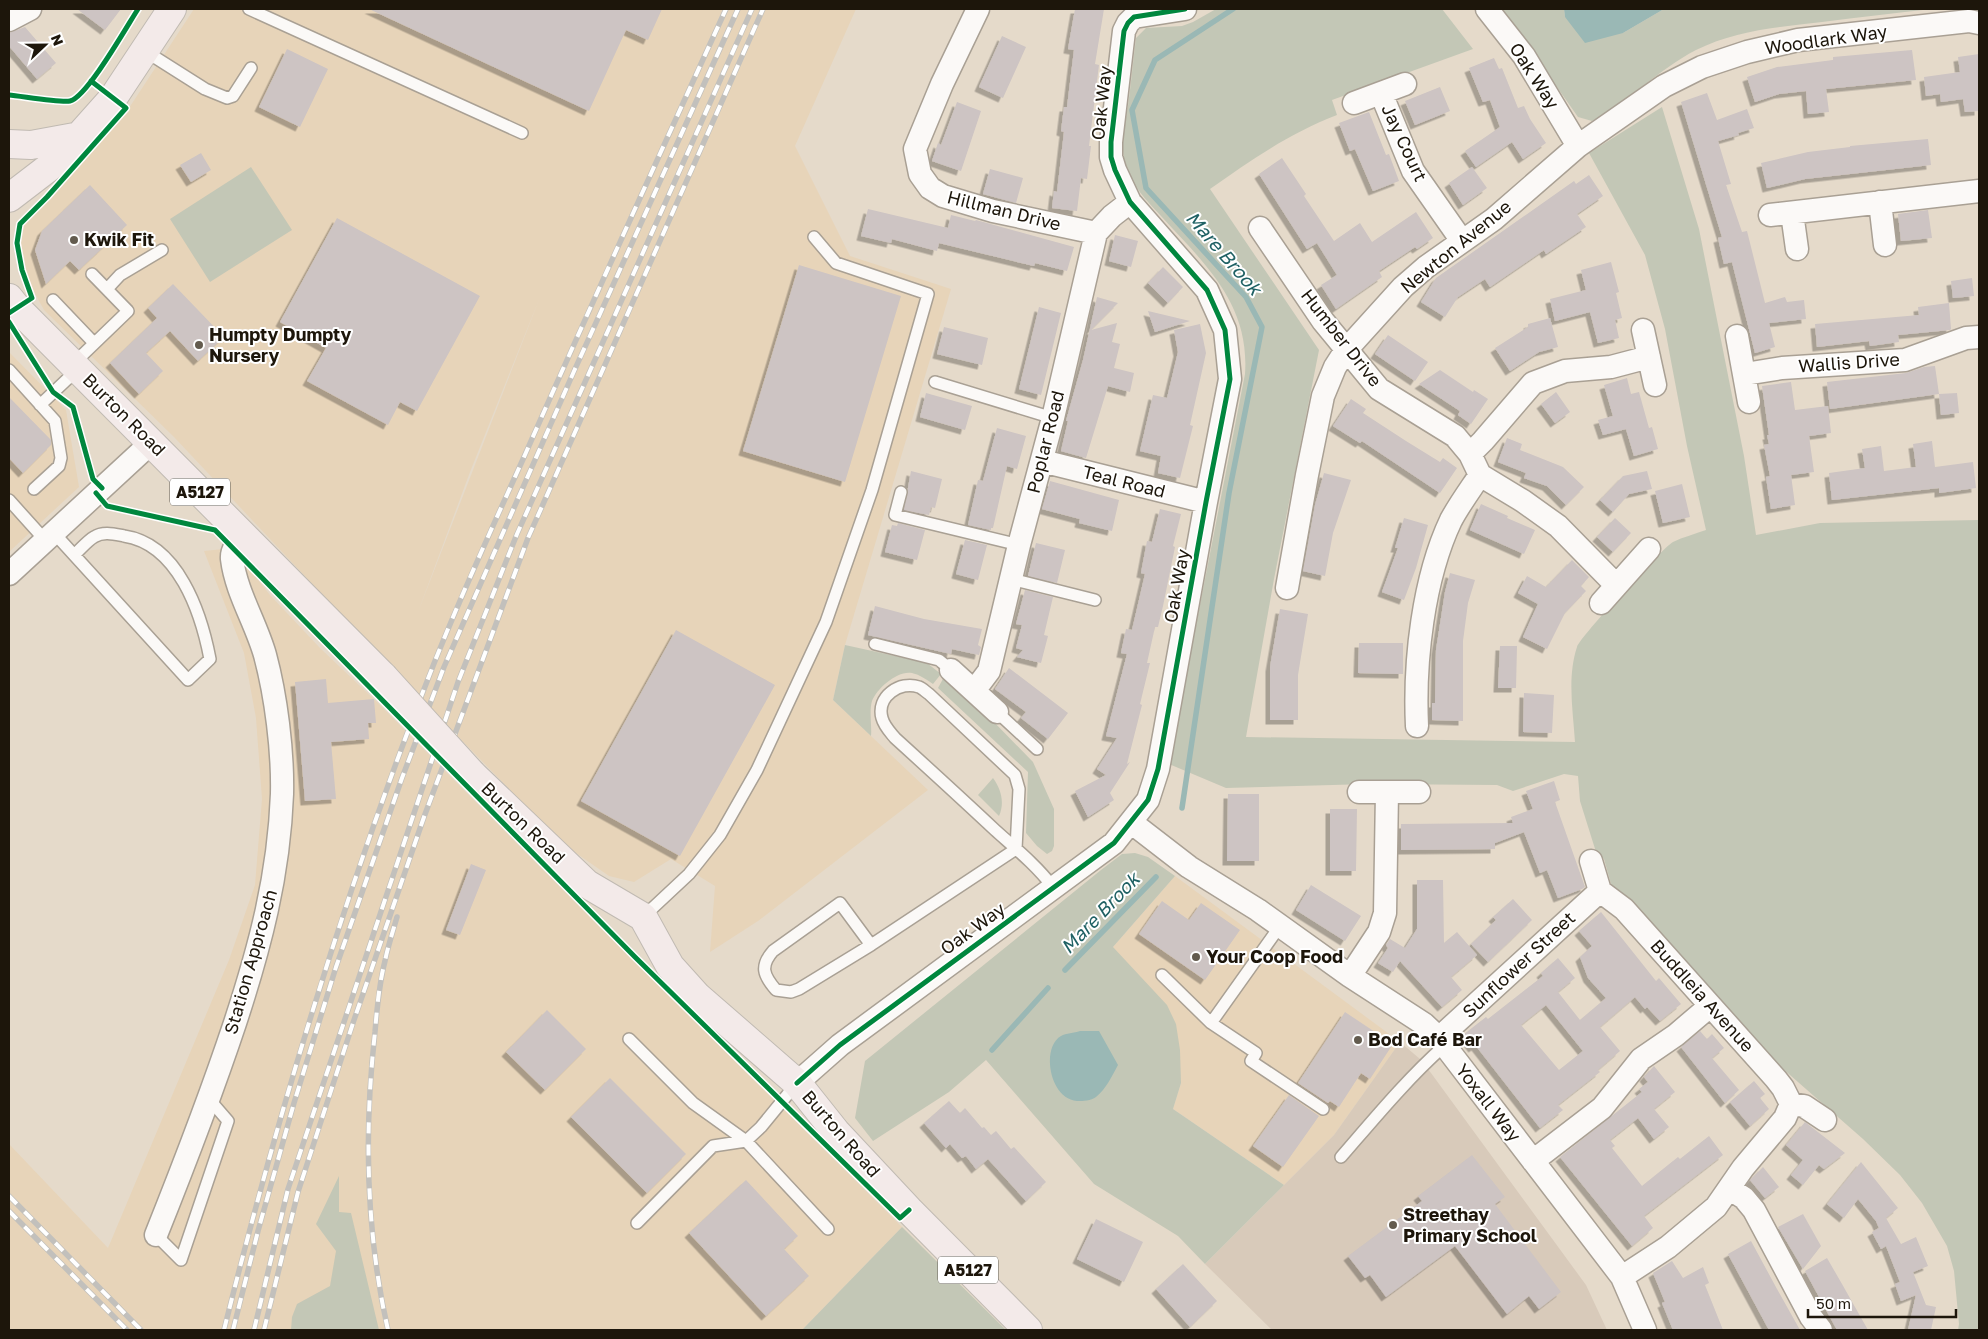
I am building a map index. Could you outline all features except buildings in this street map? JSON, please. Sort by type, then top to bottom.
[{"type":"highway","points":[[9,198],[56,162],[113,98],[172,9]]},
{"type":"highway","points":[[9,144],[31,145],[80,136]]},
{"type":"highway","name":"Burton Road","points":[[11,297],[75,367],[152,442],[383,676],[472,774],[587,884],[643,917],[670,966],[697,996],[797,1083],[836,1132],[909,1210],[1028,1330]]},
{"type":"street","points":[[9,20],[30,9]]},
{"type":"street","name":"Hillman Drive","points":[[978,9],[942,84],[915,149],[920,174],[930,188],[943,196],[993,211],[1096,233]]},
{"type":"street","name":"Oak Way","points":[[797,1083],[840,1045],[1114,843],[1132,823],[1148,800],[1158,769],[1230,379],[1225,330],[1207,290],[1130,202],[1115,170],[1111,157],[1111,142],[1124,31],[1128,23],[1135,13],[1185,9]]},
{"type":"street","name":"Oak Way","points":[[1487,9],[1524,56],[1578,146]]},
{"type":"street","name":"Woodlark Way","points":[[1578,146],[1664,86],[1702,67],[1747,52],[1798,40],[1968,21],[1979,22]]},
{"type":"street","name":"Jay Court","points":[[1354,103],[1405,84]]},
{"type":"street","name":"Jay Court","points":[[1381,93],[1413,171],[1462,241]]},
{"type":"street","name":"Newton Avenue","points":[[1287,588],[1323,396],[1335,366],[1346,350],[1426,266],[1494,219],[1578,146]]},
{"type":"street","points":[[1770,215],[1979,191]]},
{"type":"street","points":[[1096,233],[1112,216],[1130,202]]},
{"type":"street","points":[[1880,202],[1885,245]]},
{"type":"street","points":[[1792,213],[1797,249]]},
{"type":"street","name":"Humber Drive","points":[[1260,228],[1323,321],[1379,389],[1455,436],[1470,454],[1480,475]]},
{"type":"street","name":"Poplar Road","points":[[974,691],[989,671],[1019,545],[1053,418],[1096,233]]},
{"type":"street","points":[[1642,330],[1655,385]]},
{"type":"street","points":[[1737,336],[1749,402]]},
{"type":"street","name":"Wallis Drive","points":[[1745,374],[1782,368],[1905,360],[1966,338],[1979,337]]},
{"type":"street","points":[[1470,454],[1533,383],[1565,371],[1611,367],[1648,356]]},
{"type":"street","points":[[9,574],[152,442]]},
{"type":"street","name":"Teal Road","points":[[1042,461],[1206,502]]},
{"type":"street","points":[[1417,726],[1416,694],[1422,618],[1435,564],[1451,520],[1480,475],[1558,526],[1616,585]]},
{"type":"street","name":"Station Approach","points":[[156,1235],[210,1099],[262,935],[274,878],[282,793],[278,726],[264,655],[237,580],[232,557],[233,548],[244,537]]},
{"type":"street","points":[[1600,603],[1649,549]]},
{"type":"street","points":[[951,670],[997,712]]},
{"type":"street","points":[[1359,792],[1419,792]]},
{"type":"street","points":[[1350,976],[1380,932],[1385,913],[1387,792]]},
{"type":"street","name":"Yoxall Way","points":[[1132,823],[1189,867],[1424,1024],[1441,1042],[1622,1277],[1645,1330]]},
{"type":"street","points":[[1591,861],[1600,891]]},
{"type":"street","name":"Buddleia Avenue","points":[[1600,891],[1624,909],[1776,1079],[1791,1104]]},
{"type":"street","name":"Sunflower Street","points":[[1441,1042],[1600,891]]},
{"type":"street","points":[[1533,1161],[1602,1108],[1641,1059],[1676,1035],[1710,1006]]},
{"type":"street","points":[[1622,1277],[1668,1247],[1716,1207],[1743,1168],[1785,1118],[1791,1104],[1804,1106],[1825,1120]]},
{"type":"street","points":[[1730,1189],[1744,1198],[1754,1210],[1811,1316],[1821,1330]]},
{"type":"lane","points":[[249,9],[522,133]]},
{"type":"lane","points":[[145,51],[205,88],[227,98],[233,96],[251,68]]},
{"type":"lane","points":[[643,917],[689,874],[720,836],[757,770],[822,631],[872,490],[928,294],[836,263],[814,237]]},
{"type":"lane","points":[[107,289],[125,271],[162,250]]},
{"type":"lane","points":[[40,405],[94,343],[128,311],[92,274]]},
{"type":"lane","points":[[53,300],[94,343]]},
{"type":"lane","points":[[9,370],[55,421],[61,458],[59,466],[34,489]]},
{"type":"lane","points":[[935,382],[1053,418]]},
{"type":"lane","points":[[901,492],[895,515],[1019,545]]},
{"type":"lane","points":[[9,500],[49,536],[74,555],[188,680],[210,659],[205,635],[187,591],[171,564],[156,549],[143,541],[129,536],[104,533],[94,537],[74,555]]},
{"type":"lane","points":[[1011,579],[1095,600]]},
{"type":"lane","points":[[875,644],[939,660],[951,670]]},
{"type":"lane","points":[[1016,848],[1019,789],[1015,775],[929,694],[919,687],[902,686],[890,692],[882,702],[881,717],[895,738],[1016,848],[1042,873],[1052,887]]},
{"type":"lane","points":[[997,712],[1037,749]]},
{"type":"lane","points":[[871,945],[840,903],[774,951],[765,960],[764,968],[767,979],[776,990],[791,992],[799,989],[871,945],[1016,848]]},
{"type":"lane","points":[[1211,1023],[1280,926]]},
{"type":"lane","points":[[1162,975],[1211,1023],[1256,1053],[1251,1060],[1323,1109]]},
{"type":"lane","points":[[629,1039],[693,1103],[746,1141],[828,1229]]},
{"type":"lane","points":[[1341,1157],[1441,1042]]},
{"type":"lane","points":[[637,1223],[713,1146],[746,1141],[797,1083]]},
{"type":"lane","points":[[156,1235],[181,1260],[228,1121],[210,1099]]},
{"type":"shaded area","points":[[194,9],[856,9],[795,146],[850,256],[951,289],[845,645],[833,700],[928,790],[758,921],[710,952],[715,886],[671,859],[634,882],[609,876],[563,844],[395,672],[174,437],[44,310],[22,270],[17,241],[21,227],[49,200],[129,108]],"holes":[[[540,297],[418,612],[470,472]]]},
{"type":"shaded area","points":[[9,352],[66,410],[79,487],[9,552]]},
{"type":"shaded area","points":[[233,548],[270,595],[320,648],[380,705],[902,1227],[802,1330],[9,1330],[9,1144],[108,1248],[229,960],[255,885],[262,799],[256,718],[244,653],[204,551]]},
{"type":"shaded area","points":[[1175,876],[1400,1042],[1334,1135],[1284,1185],[1173,1109],[1181,1083],[1113,947]]},
{"type":"shaded area","name":"Streethay Primary School","points":[[1400,1042],[1420,1059],[1431,1073],[1586,1285],[1607,1330],[1272,1330],[1205,1264],[1334,1135]]},
{"type":"green space","points":[[1216,9],[1442,9],[1473,49],[1332,100],[1337,115],[1287,139],[1210,189],[1319,350],[1274,579],[1246,737],[1575,742],[1571,682],[1577,647],[1606,611],[1666,548],[1677,540],[1706,530],[1687,446],[1665,329],[1645,255],[1589,153],[1662,107],[1699,229],[1744,456],[1756,535],[1820,523],[1979,520],[1979,1330],[1958,1330],[1954,1271],[1947,1246],[1922,1203],[1900,1175],[1863,1139],[1773,1060],[1611,884],[1604,859],[1596,852],[1580,801],[1578,776],[1564,774],[1513,791],[1497,785],[1368,784],[1226,788],[1169,764],[1245,374],[1245,349],[1240,327],[1232,306],[1221,287],[1193,251],[1135,185],[1125,163],[1123,142],[1136,38],[1146,28],[1182,26]]},
{"type":"green space","points":[[1502,9],[1564,9],[1565,17],[1623,33],[1664,9],[1932,9],[1774,28],[1742,34],[1711,43],[1682,58],[1619,104],[1592,121],[1578,117]]},
{"type":"green space","points":[[251,167],[292,230],[210,282],[170,219]]},
{"type":"green space","points":[[845,645],[927,663],[941,674],[933,684],[918,675],[906,673],[895,677],[883,686],[872,701],[871,736],[833,700]]},
{"type":"green space","points":[[944,677],[991,719],[1033,762],[1054,809],[1054,846],[1052,851],[1047,854],[1026,833],[1028,772],[938,688]]},
{"type":"green space","points":[[993,778],[1001,796],[1002,806],[999,816],[978,795]]},
{"type":"green space","points":[[1135,853],[1148,857],[1175,876],[1113,947],[1167,1005],[1176,1024],[1180,1050],[1181,1083],[1173,1109],[1284,1185],[1205,1264],[1178,1236],[1094,1184],[986,1060],[949,1092],[873,1141],[855,1118],[865,1061],[1101,870],[1122,854]]},
{"type":"green space","points":[[339,1176],[339,1212],[351,1213],[379,1330],[291,1330],[292,1317],[297,1304],[330,1286],[336,1251],[316,1224]]},
{"type":"green space","points":[[902,1227],[1006,1330],[802,1330]]},
{"type":"water","points":[[1564,9],[1664,9],[1623,33],[1585,43],[1565,17]]},
{"type":"water","points":[[1080,1031],[1099,1031],[1118,1065],[1100,1094],[1089,1100],[1077,1101],[1067,1098],[1060,1092],[1054,1082],[1050,1061],[1051,1051],[1055,1042],[1061,1036]]},
{"type":"waterway","name":"Mare Brook","points":[[1182,808],[1229,493],[1262,327],[1246,297],[1146,188],[1132,110],[1155,60],[1233,9]]},
{"type":"waterway","name":"Mare Brook","points":[[1065,970],[1156,877]]},
{"type":"waterway","name":"Mare Brook","points":[[992,1050],[1048,988]]},
{"type":"railway","points":[[224,1330],[292,1078],[344,912],[402,747],[433,666],[477,561],[726,9]]},
{"type":"railway","points":[[233,1330],[258,1231],[294,1103],[336,967],[402,778],[444,667],[575,369],[738,9]]},
{"type":"railway","points":[[254,1330],[288,1189],[458,682],[517,534],[752,9]]},
{"type":"railway","points":[[264,1330],[298,1192],[354,1020],[424,817],[528,538],[763,9]]},
{"type":"railway","points":[[388,1330],[375,1257],[371,1219],[368,1144],[371,1069],[377,1005],[383,970],[397,917]]},
{"type":"railway","points":[[9,1196],[141,1330]]},
{"type":"railway","points":[[9,1211],[127,1330]]},
{"type":"cycle path","points":[[9,95],[65,101],[70,101],[77,97],[96,75],[138,9]]},
{"type":"cycle path","points":[[797,1083],[840,1045],[1114,843],[1148,800],[1158,769],[1230,379],[1225,330],[1207,290],[1130,202],[1115,170],[1111,157],[1111,142],[1124,31],[1128,23],[1134,17],[1185,9]]},
{"type":"cycle path","points":[[9,313],[32,298],[22,270],[17,243],[20,224],[47,197],[126,108],[91,81]]},
{"type":"cycle path","points":[[9,322],[53,392],[73,407],[93,479],[102,488]]},
{"type":"cycle path","points":[[96,493],[107,506],[215,530],[635,957],[900,1218],[909,1210]]},
{"type":"place","name":"Kwik Fit","points":[[74,240]]},
{"type":"place","name":"Humpty Dumpty Nursery","points":[[199,345]]},
{"type":"place","name":"Your Coop Food","points":[[1196,957]]},
{"type":"place","name":"Bod Café Bar","points":[[1358,1040]]},
{"type":"place","name":"Streethay Primary School","points":[[1393,1225]]}]
